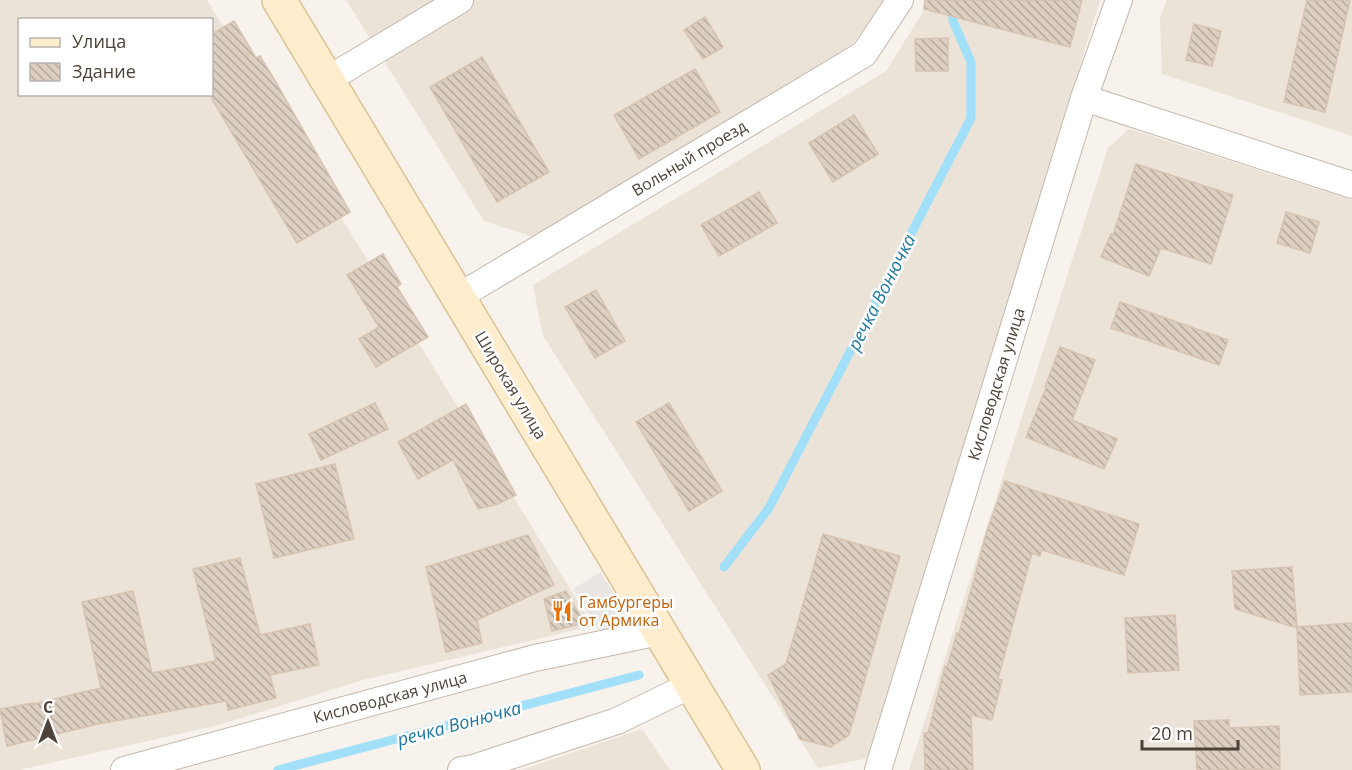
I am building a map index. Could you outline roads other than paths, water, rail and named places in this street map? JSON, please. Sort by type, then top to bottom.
[{"type":"main road","name":"Широкая улица","points":[[279,0],[743,770]]},
{"type":"street","points":[[327,80],[460,0]]},
{"type":"street","name":"Вольный проезд","points":[[458,297],[864,54],[900,0]]},
{"type":"street","name":"Кисловодская улица","points":[[878,770],[1084,98],[1119,0]]},
{"type":"street","points":[[1084,98],[1352,185]]},
{"type":"street","name":"Кисловодская улица","points":[[124,770],[524,661],[659,632]]},
{"type":"street","points":[[461,770],[617,721],[691,685]]},
{"type":"waterway","name":"речка Вонючка","points":[[724,567],[769,508],[971,118],[971,62],[953,21],[952,0]]},
{"type":"waterway","name":"речка Вонючка","points":[[278,770],[639,675]]},
{"type":"place","name":"Гамбургеры от Армика","points":[[562,611]]}]
